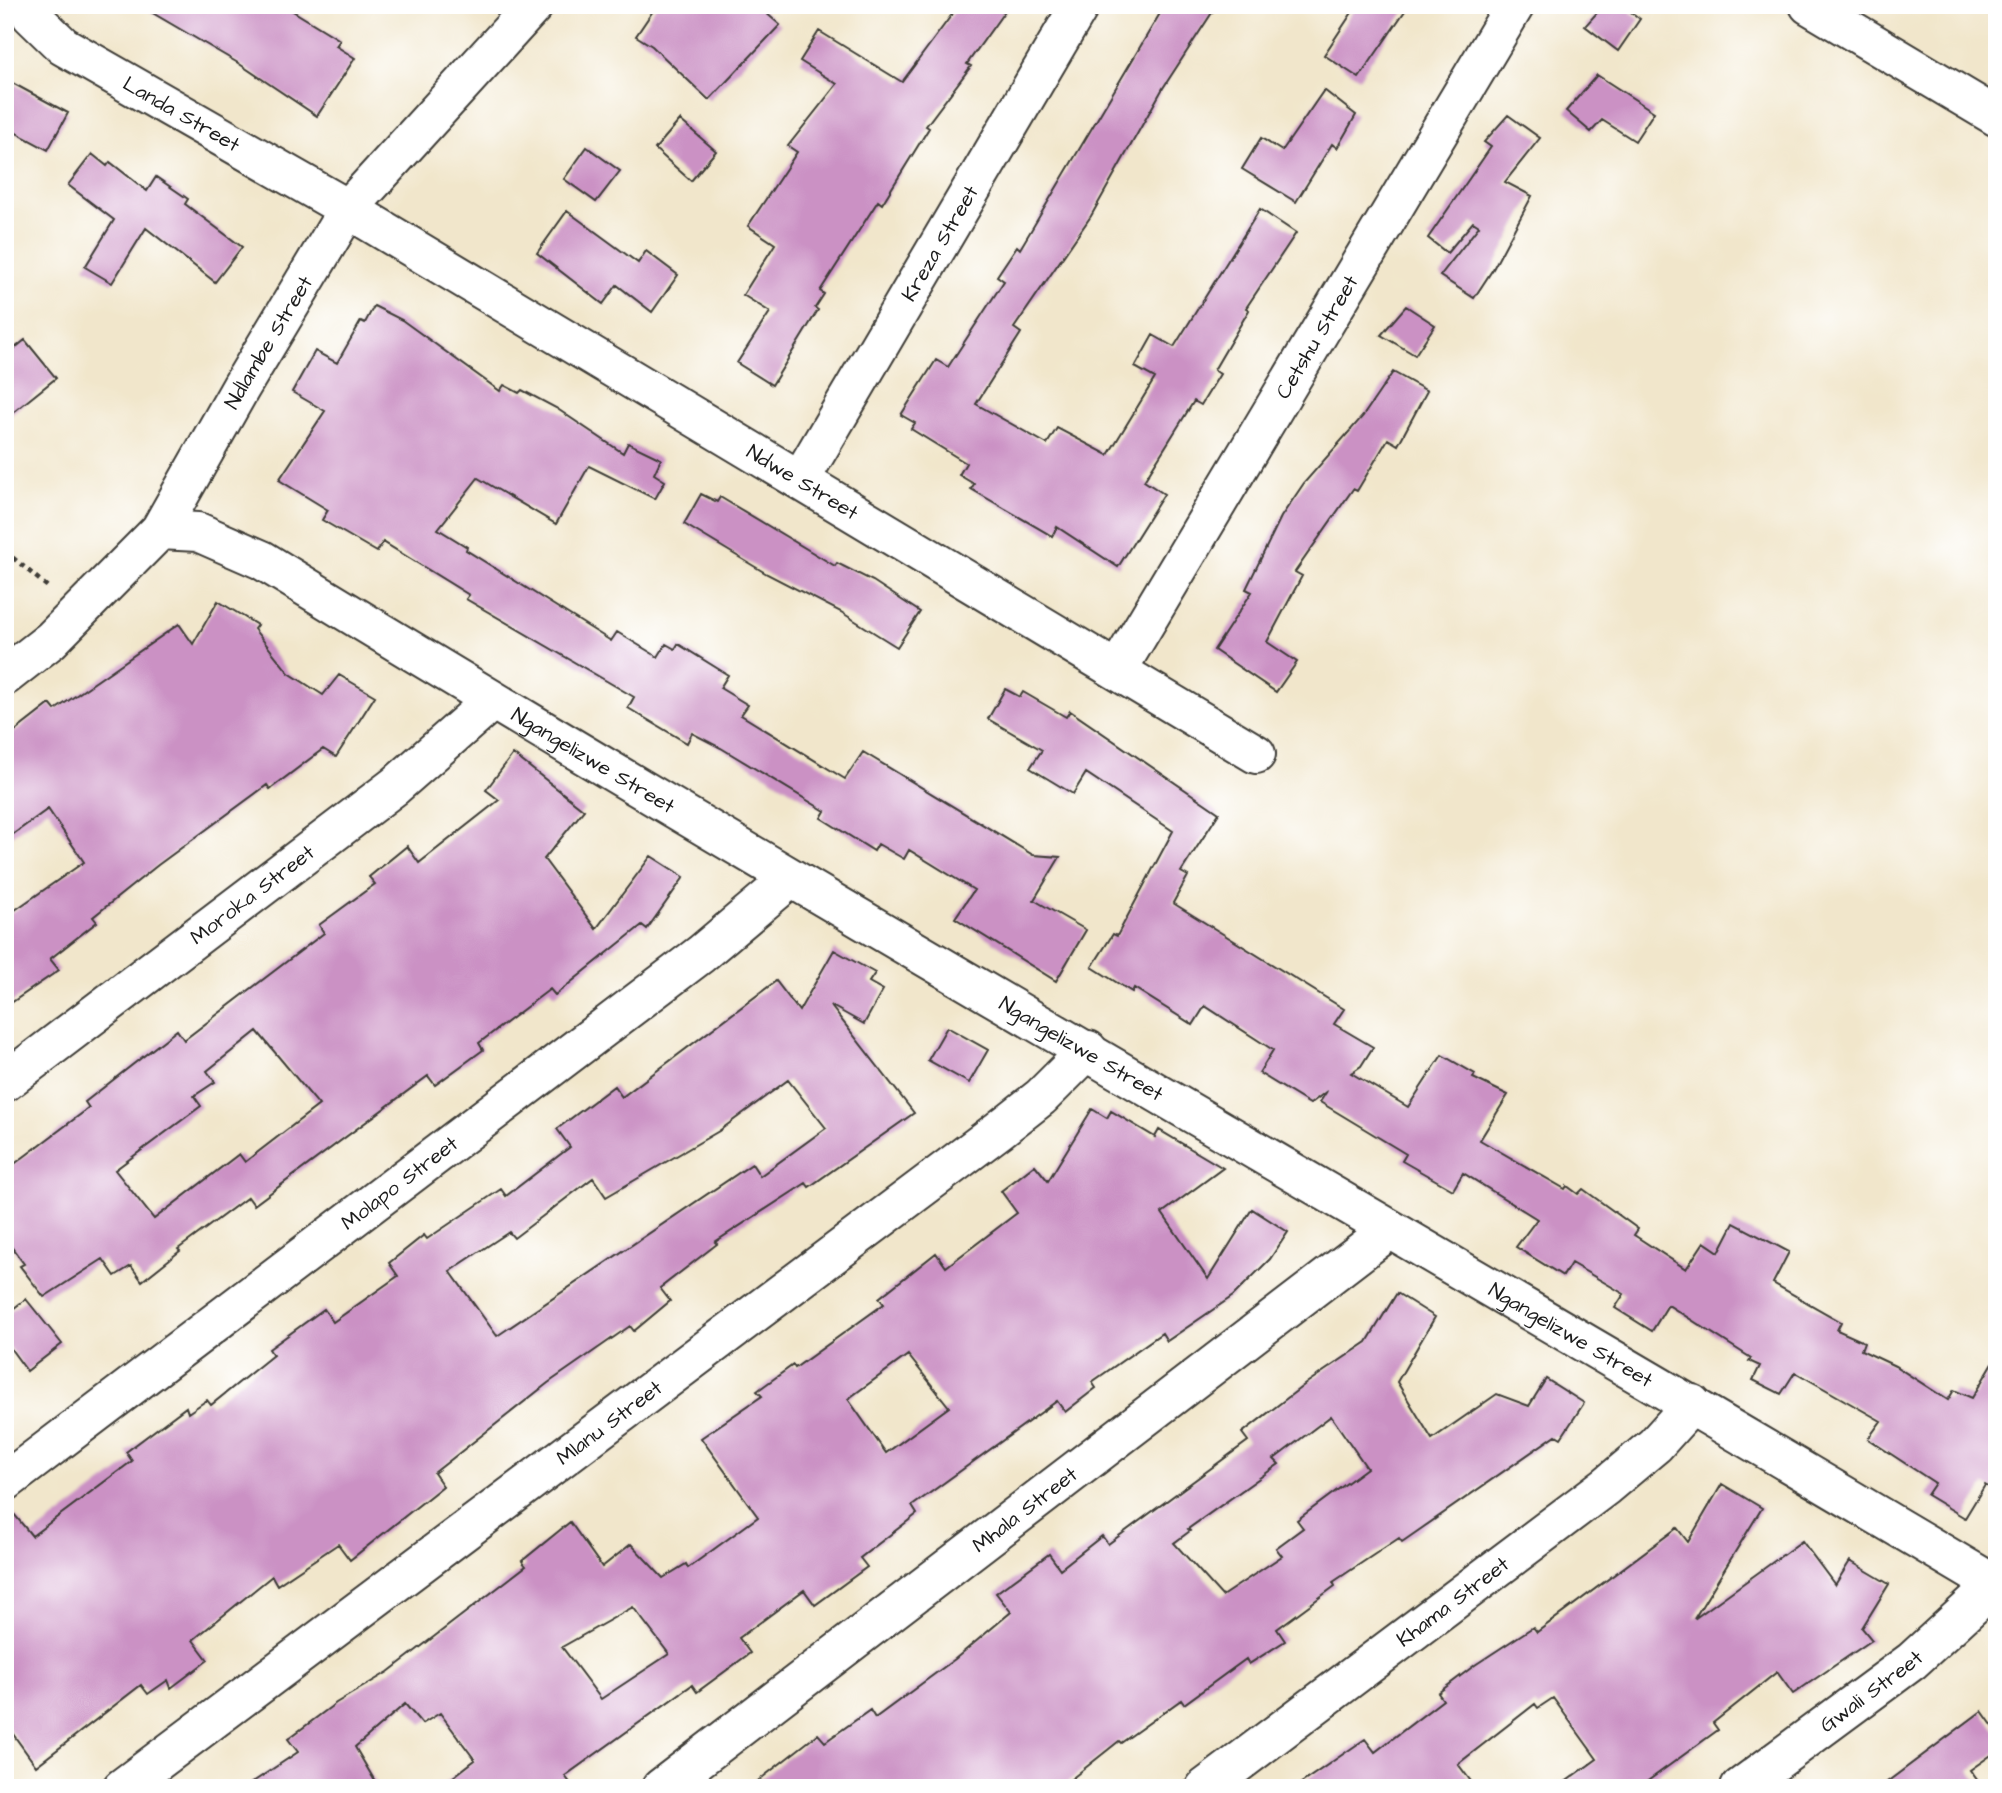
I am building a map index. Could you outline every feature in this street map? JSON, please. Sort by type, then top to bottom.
[{"type":"street","name":"Landa Street","points":[[27,5],[30,15],[63,46],[348,209]]},
{"type":"street","name":"Ndlambe Street","points":[[5,676],[78,614],[160,530],[241,387],[348,209],[534,5]]},
{"type":"street","name":"Kreza Street","points":[[800,480],[1080,5]]},
{"type":"street","name":"Cetshu Street","points":[[1118,669],[1515,5]]},
{"type":"street","points":[[1809,5],[1997,117]]},
{"type":"street","name":"Ndwe Street","points":[[348,209],[1256,754]]},
{"type":"street","name":"Ngangelizwe Street","points":[[160,530],[198,532],[262,560],[790,879],[1088,1050],[1388,1231],[1545,1317],[1996,1586]]},
{"type":"street","name":"Moroka Street","points":[[5,1083],[395,786],[492,701]]},
{"type":"street","name":"Molapo Street","points":[[5,1482],[701,954],[790,879]]},
{"type":"street","name":"Mlanu Street","points":[[122,1788],[999,1130],[1041,1097],[1088,1050]]},
{"type":"street","name":"Mhala Street","points":[[661,1788],[1388,1231]]},
{"type":"street","name":"Khama Street","points":[[1205,1788],[1606,1486],[1655,1445],[1692,1404]]},
{"type":"street","name":"Gwali Street","points":[[1740,1788],[1912,1661],[1996,1586]]},
{"type":"path","points":[[5,551],[78,614]]},
{"type":"building","points":[[139,5],[283,5],[340,40],[336,46],[355,58],[317,116],[238,63]]},
{"type":"building","points":[[657,5],[757,5],[780,25],[709,100],[652,46],[636,36]]},
{"type":"building","points":[[959,5],[1009,5],[967,64],[971,66],[926,126],[929,128],[882,204],[878,201],[820,291],[824,294],[815,308],[818,310],[772,385],[737,363],[770,312],[743,295],[775,244],[748,226],[797,152],[788,146],[837,84],[800,61],[819,31],[902,82]]},
{"type":"building","points":[[1165,5],[1217,5],[1163,88],[1091,216],[1014,328],[1021,333],[976,404],[1047,444],[1057,428],[1108,455],[1155,378],[1135,367],[1153,335],[1174,347],[1260,209],[1296,233],[1246,308],[1249,310],[1214,370],[1220,374],[1201,405],[1194,401],[1144,481],[1164,494],[1118,567],[1057,527],[1052,536],[971,489],[974,484],[959,475],[966,463],[911,429],[915,423],[901,415],[936,360],[948,367],[1004,281],[997,276],[1017,246],[1020,249]]},
{"type":"building","points":[[1357,5],[1409,5],[1359,78],[1324,55]]},
{"type":"building","points":[[1604,5],[1622,5],[1640,19],[1618,51],[1585,26]]},
{"type":"building","points":[[1597,75],[1654,112],[1635,141],[1602,120],[1591,132],[1566,111]]},
{"type":"building","points":[[5,79],[68,113],[48,150],[5,127]]},
{"type":"building","points":[[1324,90],[1356,115],[1337,148],[1332,144],[1296,202],[1242,169],[1261,138],[1282,151]]},
{"type":"building","points":[[1508,115],[1540,138],[1505,182],[1532,196],[1493,269],[1474,298],[1440,276],[1479,226],[1473,222],[1447,253],[1428,238],[1491,147],[1484,142]]},
{"type":"building","points":[[680,120],[716,151],[691,181],[655,149]]},
{"type":"building","points":[[587,147],[620,171],[596,202],[564,179]]},
{"type":"building","points":[[92,154],[107,166],[110,162],[147,191],[156,177],[188,199],[185,204],[242,247],[215,282],[146,228],[112,283],[85,267],[114,220],[68,185]]},
{"type":"building","points":[[567,211],[638,263],[646,251],[678,275],[652,312],[617,285],[603,304],[537,253]]},
{"type":"building","points":[[374,306],[402,320],[500,391],[504,385],[519,393],[522,390],[556,408],[623,453],[628,443],[661,459],[654,474],[665,481],[655,499],[589,466],[556,524],[478,478],[438,529],[467,547],[466,550],[611,641],[617,632],[658,657],[666,644],[675,649],[678,644],[728,675],[720,688],[748,705],[741,715],[845,779],[863,752],[1033,855],[1060,857],[1034,900],[1086,930],[1056,981],[955,918],[974,890],[909,850],[904,859],[878,844],[874,851],[821,818],[825,811],[692,733],[687,743],[628,708],[634,697],[466,599],[469,595],[383,542],[377,552],[322,520],[328,510],[279,480],[325,411],[292,392],[315,351],[337,363],[361,321],[365,323]]},
{"type":"building","points":[[1406,306],[1435,325],[1415,355],[1381,335]]},
{"type":"building","points":[[25,340],[56,378],[5,419],[5,356]]},
{"type":"building","points":[[1393,372],[1427,391],[1398,445],[1388,439],[1357,491],[1353,489],[1295,572],[1302,576],[1267,642],[1297,662],[1276,692],[1214,650],[1252,592],[1246,589],[1281,517],[1304,483],[1363,416]]},
{"type":"building","points":[[701,494],[717,502],[720,497],[835,566],[837,563],[873,581],[920,612],[897,647],[841,612],[767,574],[684,524]]},
{"type":"building","points":[[218,601],[257,625],[254,629],[289,673],[323,695],[339,675],[375,696],[336,757],[323,749],[270,789],[267,785],[158,865],[93,917],[97,922],[50,959],[59,970],[5,1007],[5,917],[84,862],[48,809],[5,840],[5,739],[50,704],[55,710],[179,624],[193,644]]},
{"type":"building","points":[[1005,689],[1020,697],[1023,692],[1066,717],[1070,711],[1219,813],[1181,872],[1188,876],[1173,903],[1344,1009],[1334,1024],[1373,1047],[1361,1066],[1351,1073],[1408,1107],[1442,1055],[1475,1074],[1473,1078],[1508,1095],[1480,1140],[1565,1189],[1567,1186],[1578,1194],[1583,1189],[1638,1229],[1634,1235],[1686,1269],[1704,1242],[1719,1252],[1734,1223],[1789,1252],[1773,1283],[1841,1322],[1837,1330],[1864,1342],[1861,1350],[1895,1366],[1948,1400],[1954,1390],[1972,1398],[1997,1356],[1997,1492],[1985,1485],[1965,1518],[1927,1495],[1935,1483],[1868,1439],[1881,1421],[1795,1372],[1781,1394],[1753,1380],[1760,1366],[1749,1361],[1751,1358],[1668,1305],[1652,1331],[1615,1308],[1624,1294],[1571,1263],[1563,1276],[1516,1247],[1537,1219],[1463,1173],[1453,1190],[1402,1161],[1406,1154],[1320,1102],[1327,1091],[1310,1104],[1259,1073],[1273,1050],[1205,1006],[1193,1025],[1134,988],[1132,992],[1092,967],[1113,934],[1117,936],[1173,831],[1086,773],[1073,794],[1030,768],[1042,750],[988,719]]},
{"type":"building","points":[[513,754],[584,810],[544,859],[596,929],[651,856],[684,877],[647,929],[642,925],[555,995],[550,989],[479,1043],[483,1050],[435,1085],[428,1076],[254,1205],[248,1197],[178,1249],[180,1251],[142,1281],[131,1266],[115,1276],[103,1259],[44,1297],[20,1266],[24,1264],[5,1238],[5,1171],[89,1108],[85,1102],[177,1030],[184,1040],[324,933],[319,925],[375,884],[369,877],[407,846],[419,863],[499,800],[486,790]],"holes":[[[257,1031],[319,1105],[245,1162],[239,1154],[154,1219],[115,1170],[201,1106],[194,1096],[215,1082],[207,1071]]]},
{"type":"building","points":[[834,950],[875,973],[869,982],[883,990],[864,1024],[830,1005],[914,1113],[809,1187],[806,1183],[715,1242],[717,1244],[660,1288],[670,1301],[634,1331],[630,1326],[548,1383],[434,1473],[443,1486],[350,1560],[338,1544],[277,1585],[272,1576],[193,1640],[208,1660],[171,1688],[168,1680],[148,1694],[141,1685],[36,1766],[5,1723],[5,1503],[32,1536],[132,1461],[126,1452],[186,1407],[188,1413],[207,1400],[211,1405],[273,1355],[269,1349],[324,1309],[333,1322],[398,1276],[389,1263],[424,1235],[427,1239],[501,1189],[506,1196],[570,1147],[557,1129],[614,1086],[622,1097],[776,981],[799,1011]],"holes":[[[788,1080],[826,1128],[760,1176],[752,1164],[497,1336],[450,1271],[509,1232],[514,1238],[593,1178],[606,1197],[719,1131]]]},
{"type":"building","points":[[947,1027],[988,1050],[969,1083],[928,1060]]},
{"type":"building","points":[[1092,1109],[1107,1118],[1111,1111],[1155,1137],[1159,1130],[1223,1168],[1162,1213],[1208,1279],[1252,1209],[1288,1232],[1270,1259],[1233,1296],[1167,1341],[1162,1333],[1092,1382],[1096,1388],[1065,1412],[1057,1401],[912,1506],[917,1514],[860,1558],[867,1567],[815,1605],[804,1590],[739,1638],[750,1653],[697,1692],[692,1685],[565,1776],[574,1788],[439,1788],[475,1760],[440,1713],[422,1724],[405,1704],[355,1747],[379,1788],[244,1788],[298,1752],[288,1739],[336,1703],[388,1672],[526,1566],[522,1561],[570,1522],[602,1567],[631,1544],[663,1578],[686,1564],[688,1568],[758,1517],[701,1438],[762,1396],[757,1391],[793,1365],[795,1368],[884,1304],[879,1298],[936,1253],[946,1267],[1017,1213],[1001,1191],[1035,1165],[1048,1181]],"holes":[[[908,1355],[949,1407],[886,1453],[848,1399]],[[633,1607],[669,1654],[601,1699],[562,1647]]]},
{"type":"building","points":[[1397,1293],[1435,1317],[1397,1382],[1432,1439],[1497,1394],[1529,1406],[1546,1379],[1584,1403],[1561,1438],[1556,1435],[1402,1542],[1399,1538],[1333,1582],[1335,1586],[1277,1629],[1285,1641],[1249,1664],[1246,1659],[1184,1704],[1181,1700],[1121,1743],[1119,1741],[1060,1788],[749,1788],[818,1734],[825,1742],[870,1710],[875,1718],[955,1659],[1011,1612],[996,1593],[1049,1554],[1060,1569],[1102,1536],[1108,1544],[1248,1441],[1242,1433],[1308,1382],[1367,1342]],"holes":[[[1331,1416],[1367,1468],[1297,1520],[1303,1528],[1276,1548],[1282,1556],[1222,1596],[1174,1543],[1190,1531],[1188,1529],[1279,1464],[1274,1459]]]},
{"type":"building","points":[[26,1299],[62,1344],[27,1371],[5,1341],[5,1315]]},
{"type":"building","points":[[1722,1484],[1762,1508],[1694,1619],[1802,1541],[1835,1585],[1850,1561],[1889,1584],[1862,1628],[1872,1640],[1793,1694],[1777,1672],[1713,1723],[1718,1730],[1638,1788],[1557,1788],[1597,1759],[1553,1698],[1538,1708],[1535,1704],[1458,1764],[1476,1788],[1294,1788],[1365,1739],[1375,1752],[1443,1700],[1438,1693],[1475,1665],[1533,1627],[1537,1632],[1677,1528],[1688,1542]]},
{"type":"building","points":[[1982,1711],[1997,1732],[1997,1751],[1970,1770],[1983,1788],[1879,1788]]}]
